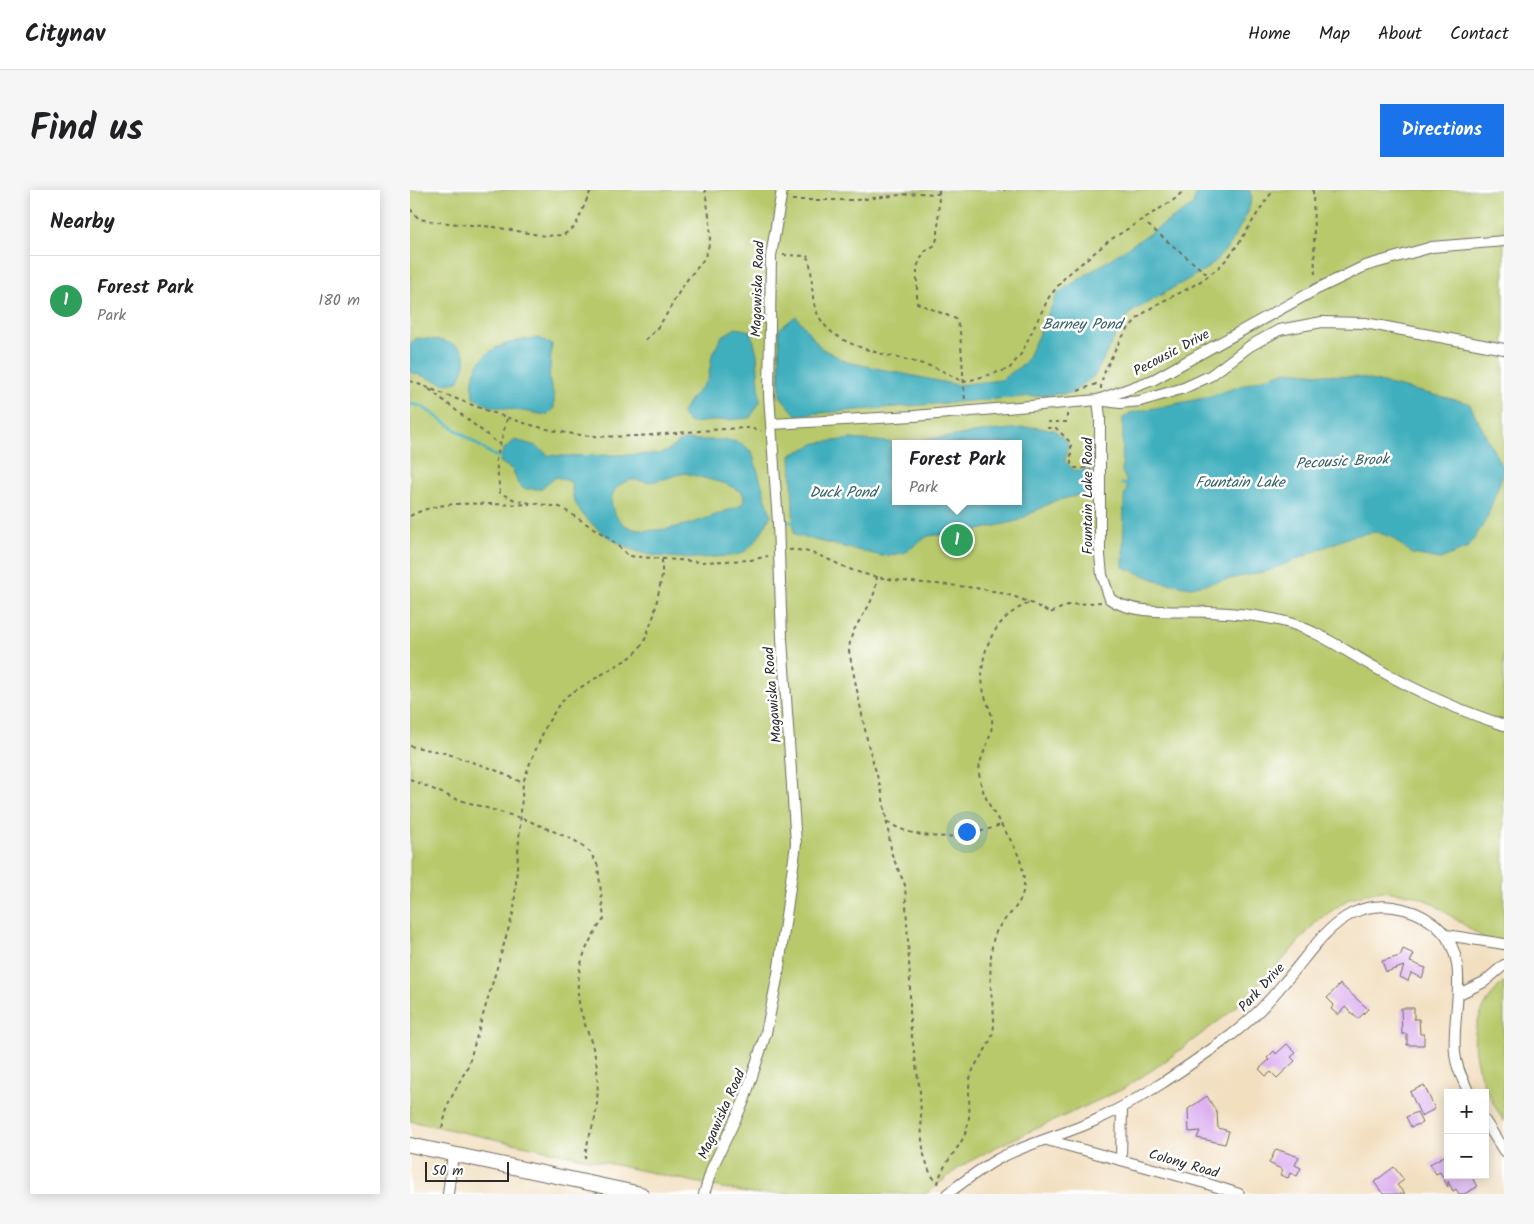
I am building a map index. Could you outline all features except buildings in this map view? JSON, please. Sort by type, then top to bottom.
[{"type":"street","name":"Magawiska Road","points":[[705,1189],[712,1168],[747,1095],[766,1032],[778,974],[796,844],[782,639],[778,523],[769,395],[770,256],[781,195]]},
{"type":"street","name":"Pecousic Drive","points":[[772,429],[1100,399],[1144,384],[1172,371],[1314,290],[1364,266],[1432,247],[1504,240]]},
{"type":"street","points":[[1100,399],[1120,403],[1140,400],[1184,388],[1210,376],[1250,346],[1279,330],[1322,322],[1365,323],[1504,349]]},
{"type":"street","name":"Fountain Lake Road","points":[[1100,399],[1099,522],[1102,576],[1108,595],[1116,603],[1142,609],[1232,613],[1292,624],[1314,633],[1407,684],[1472,714],[1504,725]]},
{"type":"street","name":"Park Drive","points":[[947,1194],[998,1159],[1122,1107],[1164,1082],[1239,1029],[1284,984],[1327,932],[1351,914],[1378,907],[1408,910],[1433,922],[1446,936],[1454,951],[1459,994],[1455,1053],[1458,1069],[1467,1089]]},
{"type":"street","points":[[1446,936],[1504,944]]},
{"type":"street","points":[[1459,994],[1484,982],[1504,965]]},
{"type":"street","points":[[1121,1159],[1122,1107]]},
{"type":"street","points":[[1489,1127],[1504,1151]]},
{"type":"street","name":"Colony Road","points":[[1047,1140],[1121,1159],[1238,1194]]},
{"type":"street","points":[[410,1145],[640,1194]]},
{"type":"street","points":[[448,1194],[453,1154]]},
{"type":"path","points":[[410,209],[419,219],[494,226],[545,236],[564,235],[575,227],[591,190]]},
{"type":"path","points":[[645,340],[665,319],[686,280],[697,270],[707,251],[710,243],[709,215],[705,190]]},
{"type":"path","points":[[939,190],[938,235],[935,245],[924,252],[917,267],[917,303],[956,319],[960,331],[965,404]]},
{"type":"path","points":[[996,190],[1005,190]]},
{"type":"path","points":[[770,256],[795,254],[807,256],[810,268],[811,292],[820,319],[827,327],[839,335],[866,349],[944,371],[964,382],[1000,373],[1014,364],[1048,297],[1060,281],[1110,240],[1175,199],[1184,190]]},
{"type":"path","points":[[1100,399],[1104,373],[1117,344],[1134,321],[1154,304],[1208,275],[1240,244],[1274,190]]},
{"type":"path","points":[[1313,190],[1316,241],[1314,290]]},
{"type":"path","points":[[781,195],[856,200],[918,193],[939,194]]},
{"type":"path","points":[[1148,225],[1208,275]]},
{"type":"path","points":[[410,381],[507,419],[592,436],[625,436],[749,428],[772,429]]},
{"type":"path","points":[[428,388],[500,445]]},
{"type":"path","points":[[1075,412],[1067,414],[1067,422],[1048,422],[1048,428],[1056,428],[1071,443],[1071,464],[1075,468],[1100,468]]},
{"type":"path","points":[[496,460],[507,419]]},
{"type":"path","points":[[410,516],[426,507],[440,504],[505,506],[534,504]]},
{"type":"path","points":[[442,1128],[449,1102],[468,1066],[514,910],[523,784],[546,726],[558,706],[568,695],[634,655],[644,642],[659,590],[662,559]]},
{"type":"path","points":[[878,575],[874,595],[852,633],[849,651],[868,744],[878,776],[892,855],[901,875],[906,895],[910,1023],[920,1092],[924,1155],[930,1173],[938,1184],[944,1164],[958,1147],[967,1127],[970,1079],[989,1045],[993,1032],[995,1017],[991,979],[993,942],[1001,925],[1016,909],[1021,898],[1024,883],[1020,855],[1000,825],[980,781],[980,761],[986,748],[992,718],[984,693],[982,665],[993,630],[1016,611],[1032,602]]},
{"type":"path","points":[[410,746],[452,755],[493,769],[523,784]]},
{"type":"path","points":[[410,779],[453,798],[520,817],[574,840],[590,852],[598,866],[604,919],[592,934],[582,958],[577,984],[580,1008],[597,1066],[595,1116],[586,1141],[585,1159]]},
{"type":"path","points":[[886,822],[905,830],[935,836],[952,837],[979,832],[1000,825]]},
{"type":"green space","points":[[410,190],[1504,190],[1504,952],[1432,903],[1414,895],[1382,891],[1350,898],[1317,921],[1272,972],[1228,1014],[1164,1062],[1123,1089],[994,1148],[960,1167],[926,1194],[751,1194],[410,1121]]},
{"type":"green space","points":[[1504,981],[1504,1122],[1493,1103],[1489,1089],[1487,1089],[1478,1068],[1475,1051],[1475,1034],[1480,1017],[1489,999]]},
{"type":"water","name":"Barney Pond","points":[[1197,190],[1249,190],[1252,197],[1248,212],[1230,245],[1211,266],[1130,313],[1095,375],[1072,393],[796,415],[780,396],[779,329],[796,316],[821,348],[847,362],[957,385],[1001,380],[1025,363],[1058,293],[1193,205]]},
{"type":"water","points":[[736,328],[751,331],[757,354],[760,402],[750,418],[690,423],[681,414],[692,397],[708,380],[712,355],[722,336]]},
{"type":"water","points":[[416,338],[448,342],[462,350],[465,356],[465,364],[458,382],[446,384],[410,372],[410,345]]},
{"type":"water","points":[[539,338],[552,344],[549,378],[554,396],[554,408],[547,415],[490,406],[473,398],[473,382],[481,360],[500,346],[512,342]]},
{"type":"water","name":"Fountain Lake","points":[[1287,371],[1362,378],[1469,403],[1504,471],[1486,520],[1468,548],[1440,559],[1412,554],[1391,537],[1376,532],[1352,536],[1268,571],[1191,587],[1161,582],[1123,567],[1124,496],[1127,487],[1122,472],[1123,418],[1130,413],[1204,398]]},
{"type":"water","name":"Duck Pond","points":[[1032,427],[1055,430],[1068,443],[1065,461],[1074,470],[1091,470],[1092,492],[1054,501],[1017,521],[970,532],[928,536],[904,553],[882,556],[794,535],[791,455],[816,443],[850,439],[892,442],[892,505],[1022,505],[1022,440],[924,440]]},
{"type":"water","points":[[515,440],[536,446],[548,455],[563,456],[658,454],[665,452],[683,440],[727,440],[741,443],[752,452],[771,515],[752,545],[737,555],[689,558],[646,554],[635,551],[613,540],[593,525],[578,507],[573,497],[571,482],[556,477],[540,489],[524,489],[518,484],[513,470],[500,462],[503,450]],"holes":[[[685,473],[726,484],[743,493],[744,501],[740,506],[678,527],[639,530],[622,522],[612,508],[614,492],[619,486],[631,480],[647,482],[662,480]]]},
{"type":"waterway","name":"Pecousic Brook","points":[[410,404],[421,406],[493,455],[506,458]]},
{"type":"waterway","name":"Pecousic Brook","points":[[1122,484],[1130,484]]},
{"type":"waterway","name":"Pecousic Brook","points":[[787,522],[796,522]]},
{"type":"place","name":"Forest Park","points":[[957,540]]}]
